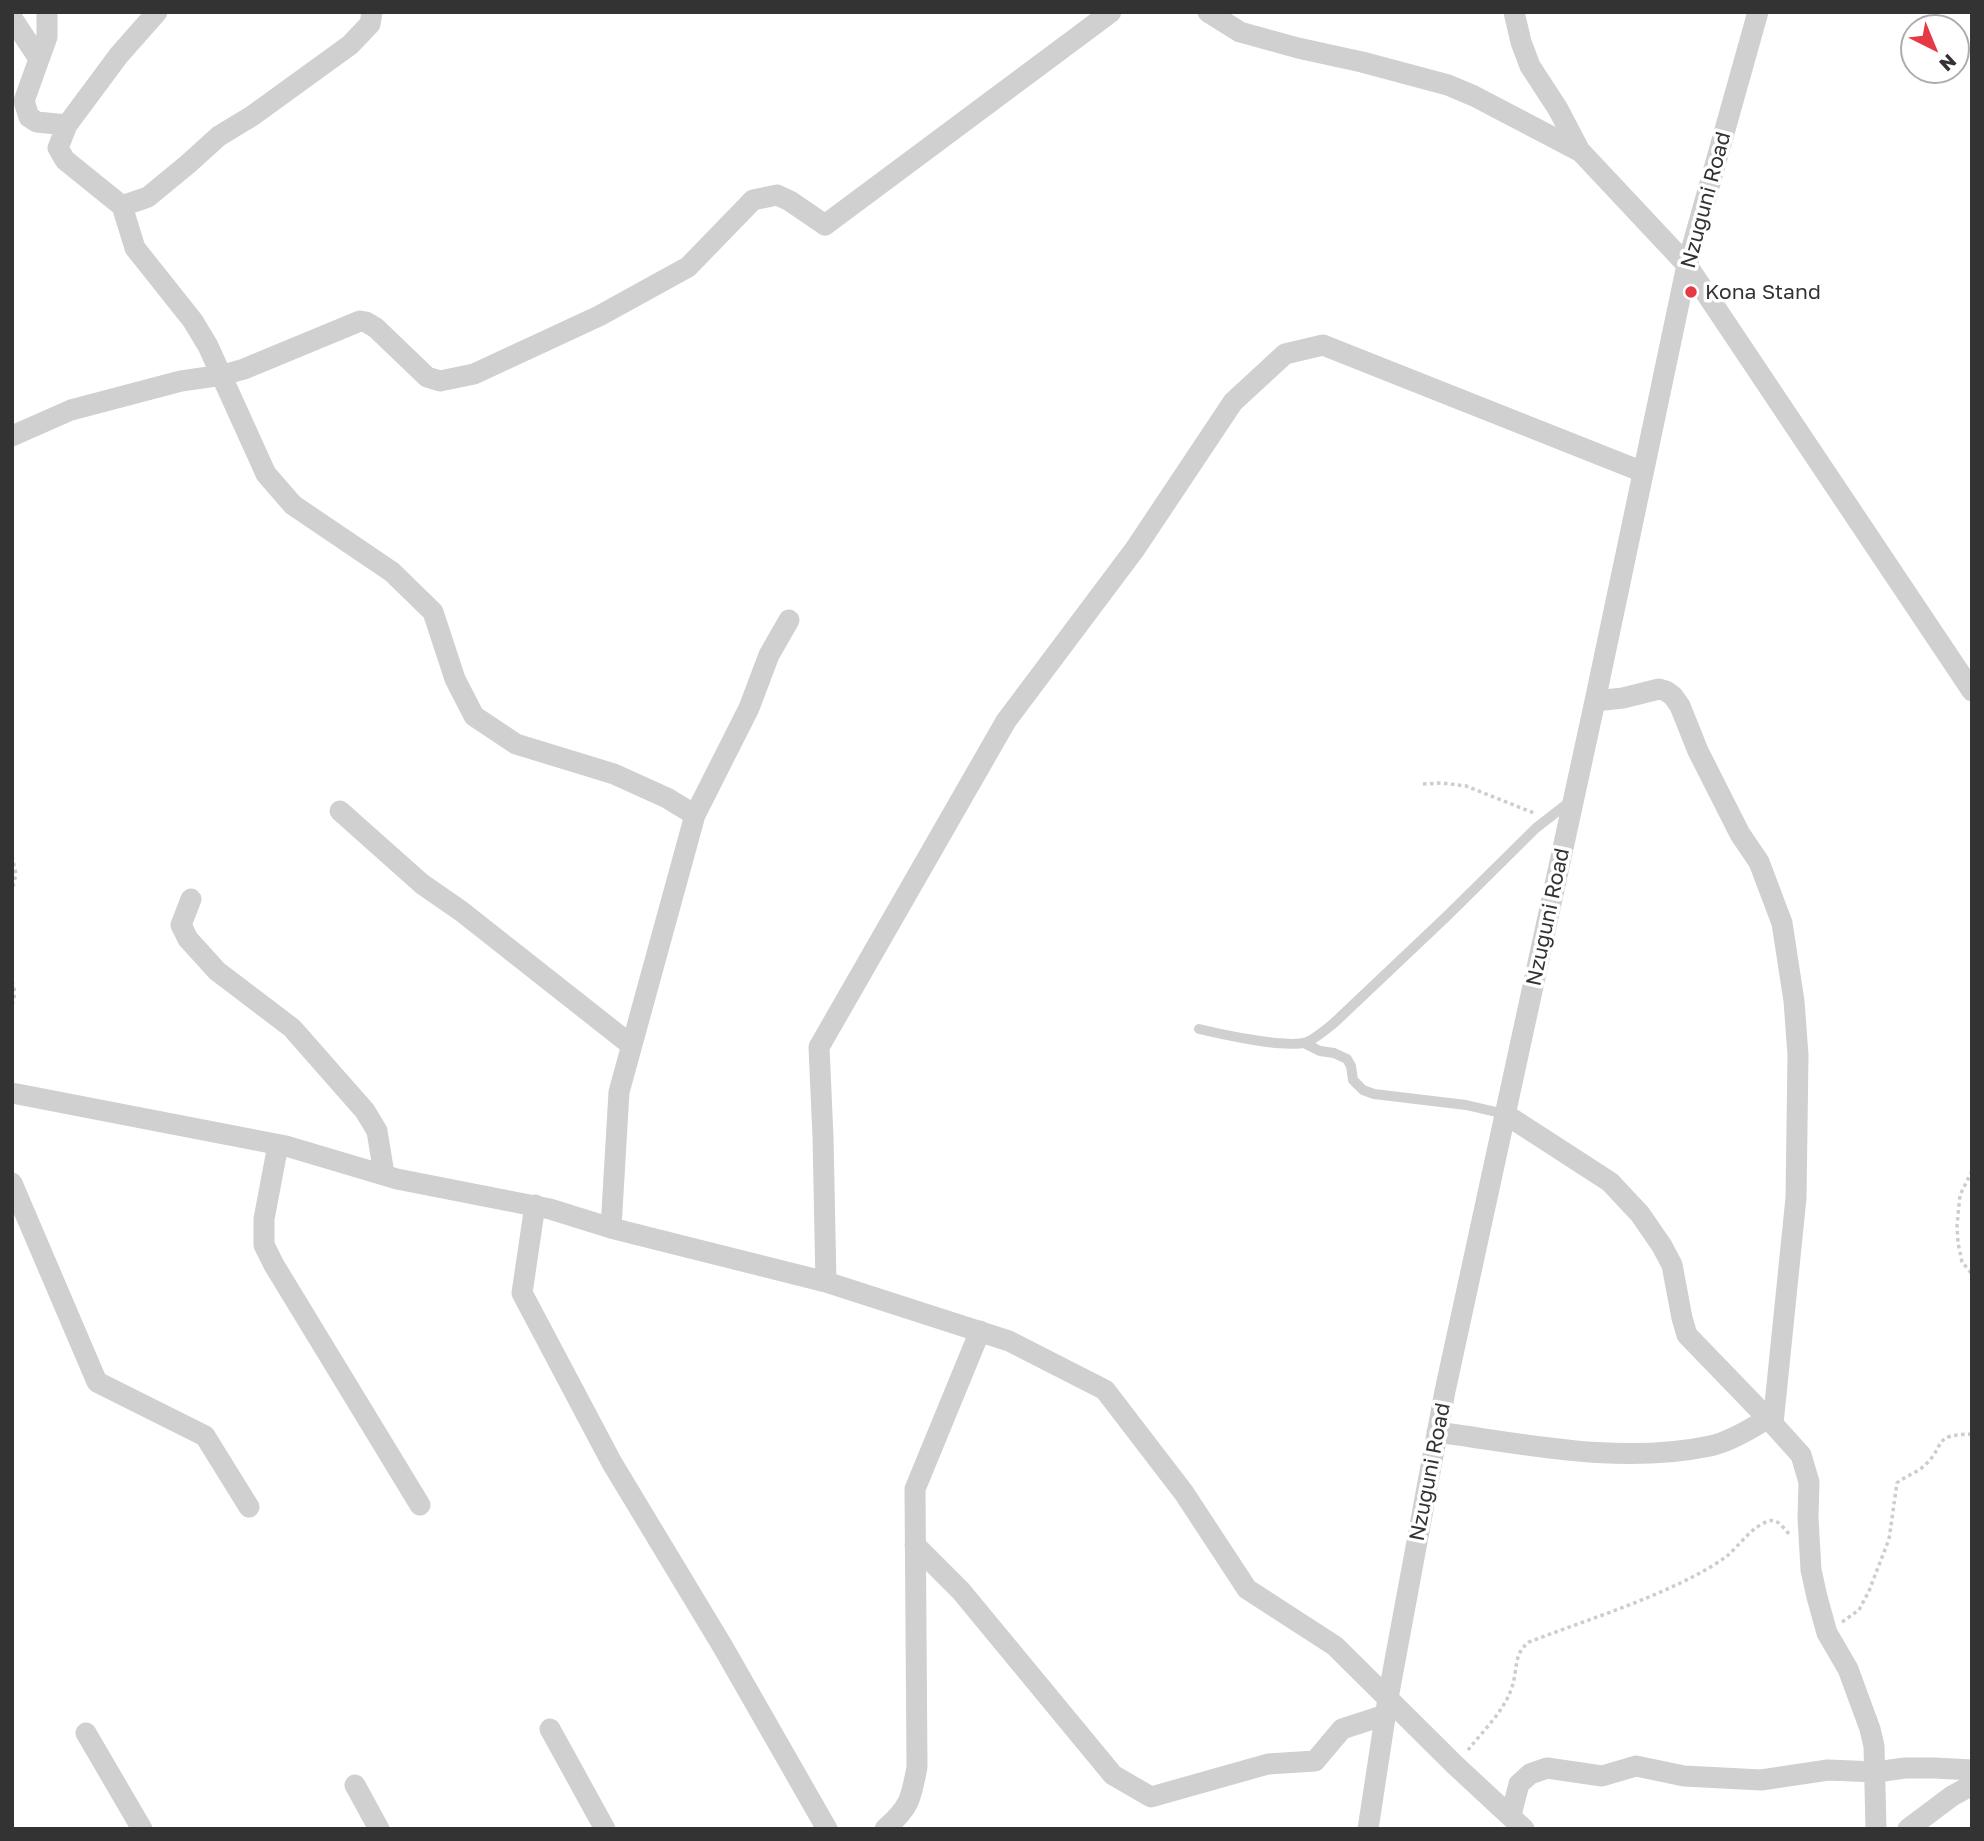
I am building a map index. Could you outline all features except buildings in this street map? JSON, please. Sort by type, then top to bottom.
[{"type":"street","points":[[47,12],[47,37],[24,101],[29,117],[37,122],[67,125]]},
{"type":"street","points":[[157,12],[119,55],[67,125],[58,148],[65,160],[121,206],[135,248],[193,321],[208,346],[266,474],[293,505],[393,572],[433,612],[455,679],[474,716],[516,744],[614,774],[667,798],[695,815]]},
{"type":"street","points":[[121,206],[148,197],[219,136],[252,116],[349,45],[370,24],[372,12]]},
{"type":"street","points":[[12,436],[71,410],[181,381],[223,376],[360,321],[376,328],[427,377],[440,381],[474,374],[599,316],[688,267],[754,200],[777,195],[825,225],[1111,12]]},
{"type":"street","points":[[1208,12],[1240,32],[1448,85],[1581,152]]},
{"type":"street","points":[[1514,12],[1530,66],[1558,109],[1581,152],[1687,265],[1972,691]]},
{"type":"street","name":"Nzuguni Road","points":[[1368,1829],[1387,1707],[1437,1432],[1687,265],[1758,12]]},
{"type":"street","points":[[12,18],[39,59]]},
{"type":"street","points":[[826,1282],[819,1047],[1006,721],[1135,550],[1233,402],[1285,354],[1323,345],[1643,472]]},
{"type":"street","points":[[611,1228],[619,1092],[695,815],[749,708],[769,656],[789,620]]},
{"type":"street","points":[[1595,701],[1623,698],[1659,689],[1672,696],[1680,706],[1698,751],[1740,834],[1759,862],[1782,923],[1794,1001],[1798,1055],[1796,1172],[1794,1212],[1770,1421]]},
{"type":"street","points":[[340,811],[422,884],[461,911],[631,1045]]},
{"type":"street","points":[[191,899],[181,925],[188,939],[217,971],[292,1028],[365,1111],[377,1131],[384,1174]]},
{"type":"street","points":[[12,1093],[278,1145],[397,1179],[535,1205],[611,1228],[826,1282],[1009,1341],[1105,1390],[1184,1493],[1247,1590],[1335,1646],[1387,1707],[1517,1822]]},
{"type":"street","points":[[1505,1114],[1610,1182],[1640,1214],[1662,1245],[1672,1265],[1687,1335],[1801,1455],[1809,1482],[1811,1570],[1827,1633],[1848,1669],[1874,1746],[1876,1829]]},
{"type":"street","points":[[278,1145],[264,1219],[264,1245],[419,1505]]},
{"type":"street","points":[[12,1183],[97,1382],[205,1436],[249,1507]]},
{"type":"street","points":[[535,1205],[522,1293],[612,1463],[723,1647],[827,1829]]},
{"type":"street","points":[[885,1829],[900,1816],[911,1799],[917,1767],[915,1489],[980,1331]]},
{"type":"street","points":[[1437,1432],[1616,1454],[1711,1446],[1770,1421]]},
{"type":"street","points":[[915,1545],[961,1591],[1113,1775],[1152,1797],[1268,1764],[1315,1761],[1342,1729],[1387,1707]]},
{"type":"street","points":[[550,1729],[605,1829]]},
{"type":"street","points":[[86,1733],[142,1829]]},
{"type":"street","points":[[1517,1822],[1519,1784],[1530,1774],[1547,1768],[1602,1776],[1636,1766],[1684,1776],[1761,1780],[1828,1770],[1972,1770]]},
{"type":"street","points":[[1908,1829],[1972,1784]]},
{"type":"street","points":[[355,1785],[379,1829]]},
{"type":"lane","points":[[1304,1043],[1334,1023],[1527,837],[1574,799]]},
{"type":"lane","points":[[1199,1028],[1267,1042],[1304,1043],[1334,1054],[1347,1059],[1353,1080],[1363,1090],[1374,1094],[1466,1105],[1505,1114]]},
{"type":"path","points":[[1423,784],[1466,786],[1549,818]]},
{"type":"path","points":[[12,856],[16,874],[12,890]]},
{"type":"path","points":[[12,981],[15,993],[12,1006]]},
{"type":"path","points":[[1972,1171],[1960,1195],[1957,1225],[1962,1262],[1972,1274]]},
{"type":"path","points":[[1827,1633],[1859,1610],[1869,1591],[1889,1538],[1897,1483],[1925,1465],[1940,1442],[1947,1437],[1972,1434]]},
{"type":"path","points":[[1455,1765],[1509,1697],[1518,1656],[1521,1648],[1529,1642],[1675,1586],[1714,1565],[1758,1527],[1772,1520],[1780,1524],[1812,1560]]},
{"type":"place","name":"Kona Stand","points":[[1691,292]]}]
